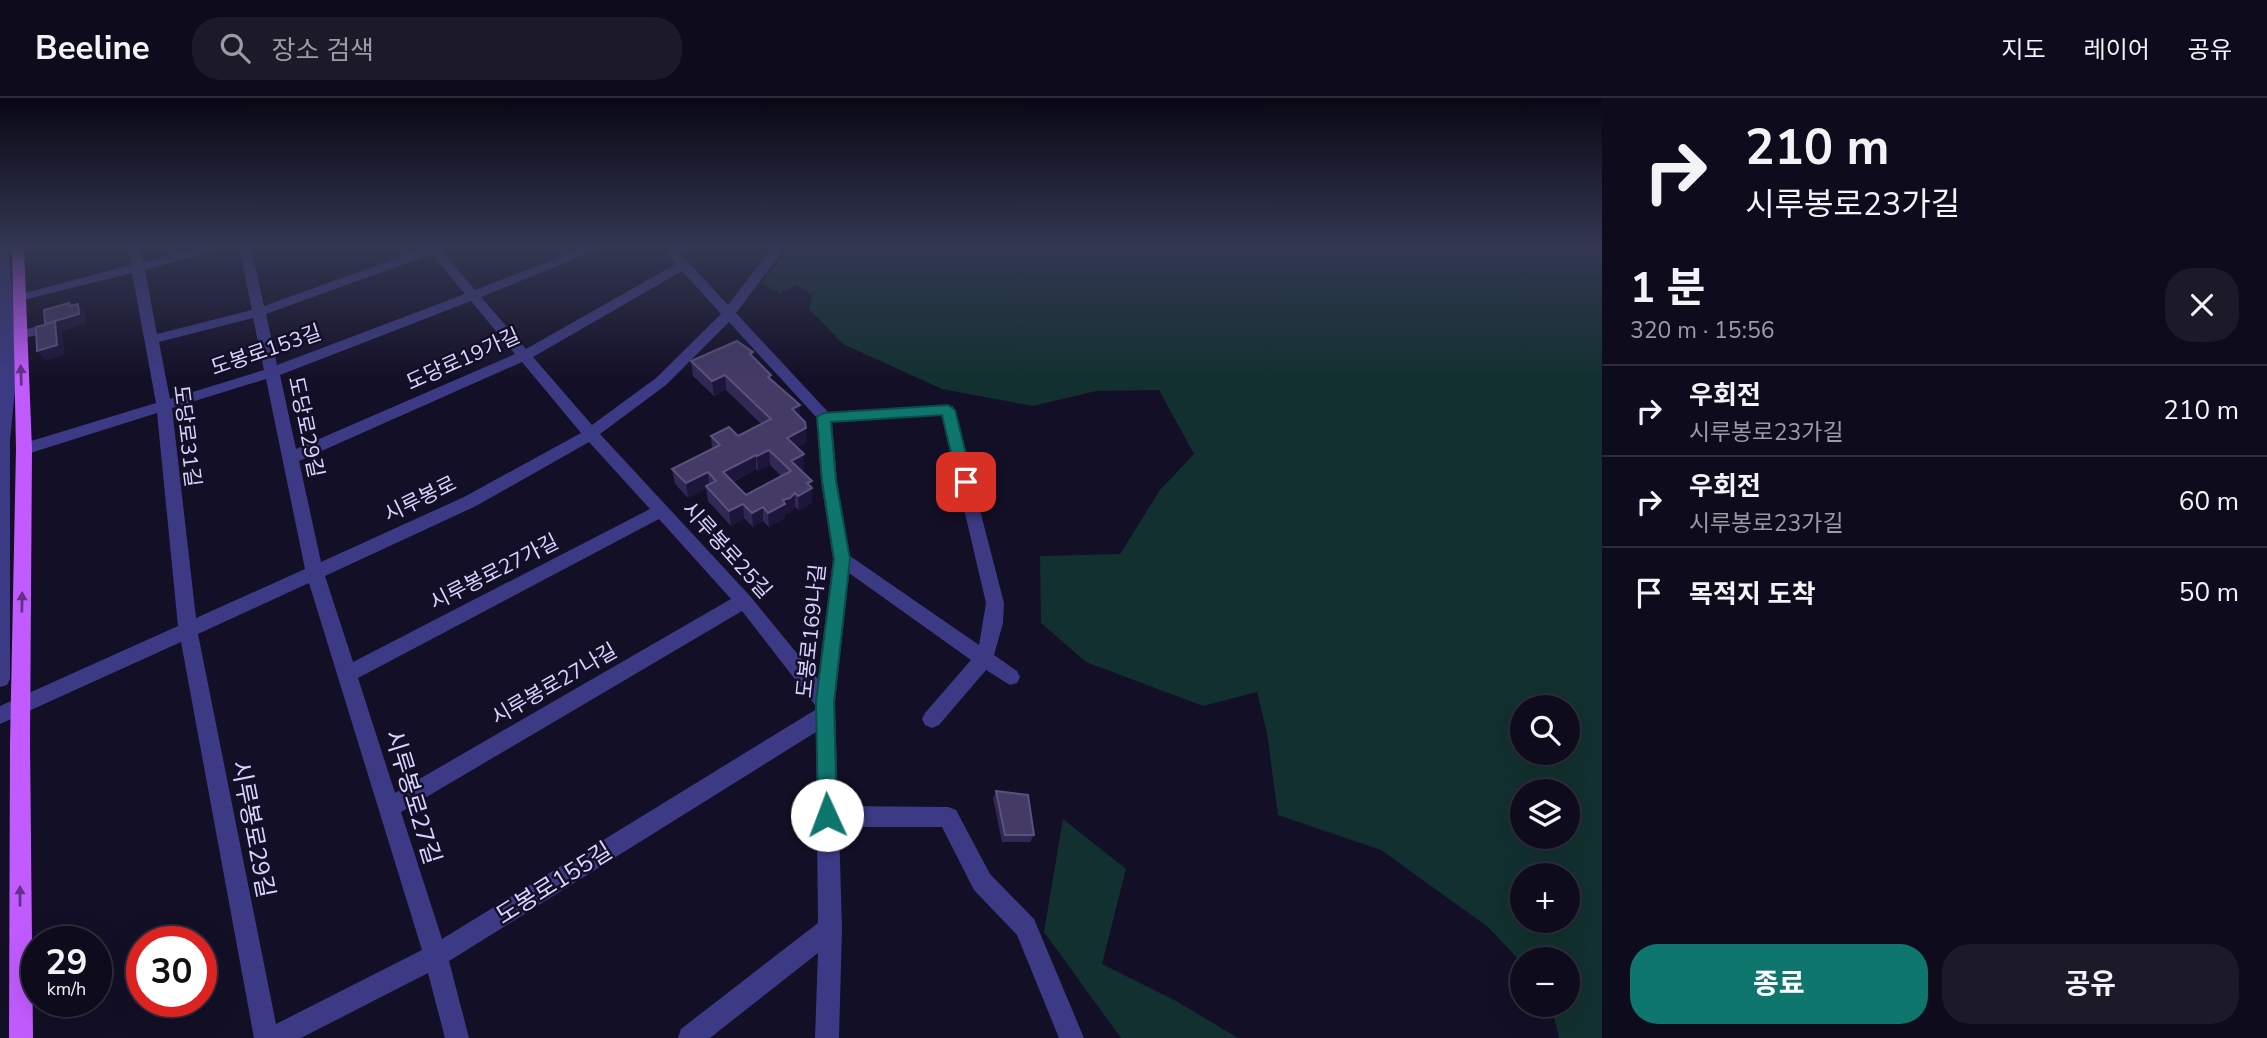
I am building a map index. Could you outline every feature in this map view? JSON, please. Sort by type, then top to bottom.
[{"type":"main road","points":[[19,292],[8,338],[23,449],[21,1038]]},
{"type":"street","points":[[0,679],[2,441],[8,408],[6,292]]},
{"type":"street","points":[[19,297],[40,292]]},
{"type":"street","name":"도당로31길","points":[[141,292],[164,405],[188,630]]},
{"type":"street","name":"도당로29길","points":[[255,292],[315,573]]},
{"type":"street","points":[[150,340],[259,312],[315,292]]},
{"type":"street","name":"시루봉로25길","points":[[470,292],[590,433],[744,601],[825,709]]},
{"type":"street","name":"도봉로153길","points":[[23,449],[273,372],[484,292]]},
{"type":"street","name":"도당로19가길","points":[[291,458],[524,356],[636,292]]},
{"type":"street","points":[[707,292],[824,417],[948,410],[995,603],[995,629],[984,659],[932,719]]},
{"type":"street","name":"시루봉로","points":[[0,715],[446,513],[590,433],[616,417],[669,374],[728,315],[746,292]]},
{"type":"street","points":[[8,338],[39,330]]},
{"type":"street","name":"도봉로169나길","points":[[824,417],[829,481],[842,559],[825,709],[830,929],[827,1038]]},
{"type":"street","name":"시루봉로27가길","points":[[347,674],[661,511]]},
{"type":"street","points":[[842,559],[1010,677]]},
{"type":"street","name":"시루봉로27길","points":[[315,573],[436,956],[457,1038]]},
{"type":"street","name":"시루봉로27나길","points":[[389,808],[744,601]]},
{"type":"street","name":"시루봉로29길","points":[[188,630],[266,1038]]},
{"type":"street","name":"도봉로155길","points":[[275,1038],[436,956],[825,709]]},
{"type":"street","points":[[827,815],[854,818],[948,817],[982,882],[1026,927],[1072,1038]]},
{"type":"street","points":[[690,1038],[830,929]]},
{"type":"green space","points":[[807,292],[1602,292],[1602,1038],[1559,1038],[1554,1017],[1580,1017],[1580,947],[1510,947],[1510,950],[1488,927],[1381,850],[1278,815],[1267,733],[1257,692],[1203,706],[1086,662],[1041,623],[1040,556],[1120,554],[1160,490],[1194,454],[1159,390],[1096,391],[1033,406],[942,389],[843,344],[809,309],[812,295]]},
{"type":"green space","points":[[1063,819],[1126,869],[1102,964],[1178,1002],[1238,1038],[1121,1038],[1044,932]]},
{"type":"building","points":[[69,303],[70,306],[78,304],[79,314],[45,324],[44,310]]},
{"type":"building","points":[[55,322],[57,345],[37,351],[36,327]]},
{"type":"building","points":[[737,341],[753,352],[750,354],[771,375],[768,377],[800,405],[792,409],[805,422],[806,428],[787,438],[804,454],[791,461],[812,481],[807,483],[812,488],[798,496],[795,493],[783,500],[785,504],[768,513],[763,507],[752,513],[743,504],[729,511],[706,486],[716,481],[708,472],[686,483],[672,469],[720,445],[711,436],[729,427],[738,436],[771,419],[725,375],[712,381],[691,361]],"holes":[[[769,450],[791,471],[746,495],[723,472]]]},
{"type":"building","points":[[996,791],[1028,795],[1034,835],[1005,835]]},
{"type":"route","points":[[827,815],[825,702],[842,559],[829,481],[824,417],[948,410],[966,482]]}]
